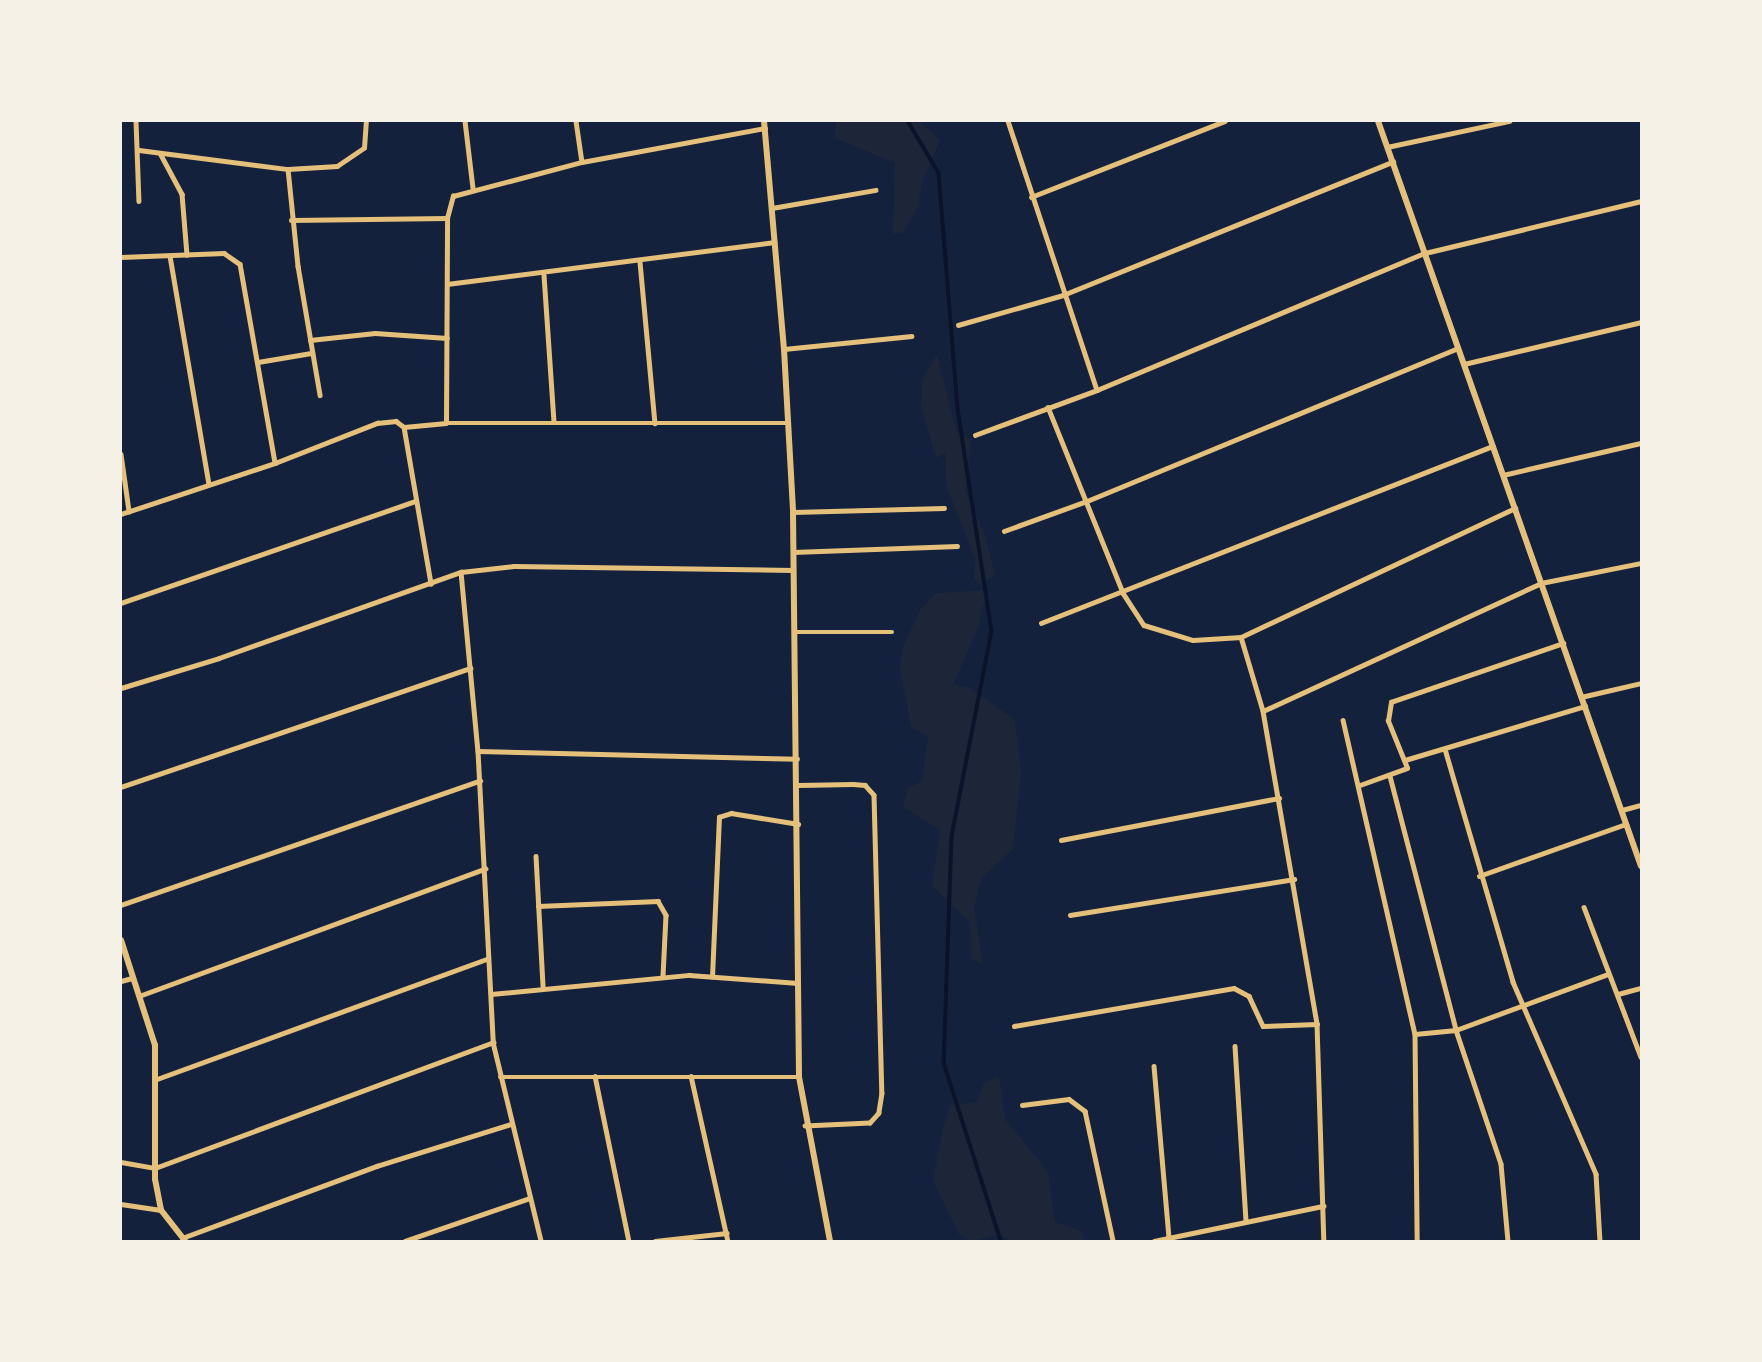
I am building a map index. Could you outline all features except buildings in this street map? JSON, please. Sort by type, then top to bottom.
[{"type":"street","points":[[136,121],[139,201]]},
{"type":"street","points":[[139,150],[288,169],[351,161],[365,148],[366,121]]},
{"type":"street","points":[[465,121],[473,188]]},
{"type":"street","points":[[576,121],[582,162]]},
{"type":"street","points":[[1008,121],[1063,295],[1097,390]]},
{"type":"street","points":[[1031,197],[1225,121]]},
{"type":"street","points":[[1378,121],[1641,866]]},
{"type":"street","points":[[1387,147],[1509,121]]},
{"type":"street","points":[[446,423],[447,218],[453,197],[473,188],[582,162],[764,124],[785,349],[793,512],[799,824],[799,1077],[805,1126],[830,1241]]},
{"type":"street","points":[[160,152],[182,194],[187,255]]},
{"type":"street","points":[[958,325],[1063,295],[1393,162]]},
{"type":"street","points":[[288,169],[291,220],[320,395]]},
{"type":"street","points":[[772,208],[875,190]]},
{"type":"street","points":[[975,435],[1097,390],[1425,253],[1641,201]]},
{"type":"street","points":[[291,220],[447,218]]},
{"type":"street","points":[[447,284],[544,275],[775,242]]},
{"type":"street","points":[[121,257],[224,253],[240,264],[275,463]]},
{"type":"street","points":[[170,256],[209,484]]},
{"type":"street","points":[[640,262],[655,424]]},
{"type":"street","points":[[544,275],[554,422]]},
{"type":"street","points":[[1464,364],[1641,322]]},
{"type":"street","points":[[310,340],[375,333],[447,338]]},
{"type":"street","points":[[785,349],[911,336]]},
{"type":"street","points":[[1004,531],[1087,501],[1458,348]]},
{"type":"street","points":[[258,362],[312,353]]},
{"type":"street","points":[[1048,407],[1123,593],[1144,625],[1161,633],[1193,640],[1241,637],[1515,508]]},
{"type":"street","points":[[121,514],[275,463],[390,420],[404,427],[446,423],[554,422],[788,424]]},
{"type":"street","points":[[404,427],[431,584]]},
{"type":"street","points":[[1503,475],[1641,443]]},
{"type":"street","points":[[1041,623],[1123,593],[1270,530],[1493,446]]},
{"type":"street","points":[[121,454],[129,511]]},
{"type":"street","points":[[121,603],[416,501]]},
{"type":"street","points":[[793,512],[944,508]]},
{"type":"street","points":[[793,552],[957,546]]},
{"type":"street","points":[[1263,711],[1541,583],[1641,563]]},
{"type":"street","points":[[121,688],[461,572],[514,566],[793,570]]},
{"type":"street","points":[[461,572],[478,751],[487,958],[494,1042],[511,1124],[541,1241]]},
{"type":"street","points":[[795,632],[892,632]]},
{"type":"street","points":[[1241,637],[1263,711],[1317,1024],[1324,1241]]},
{"type":"street","points":[[1360,785],[1407,768],[1386,713],[1387,706],[1398,699],[1563,643]]},
{"type":"street","points":[[121,787],[470,668]]},
{"type":"street","points":[[1581,696],[1641,683]]},
{"type":"street","points":[[1405,760],[1585,706]]},
{"type":"street","points":[[1343,720],[1415,1034],[1417,1241]]},
{"type":"street","points":[[1445,749],[1479,876],[1523,1008],[1596,1174],[1600,1241]]},
{"type":"street","points":[[478,751],[797,759]]},
{"type":"street","points":[[1390,776],[1456,1030],[1501,1164],[1508,1241]]},
{"type":"street","points":[[121,905],[480,781]]},
{"type":"street","points":[[798,785],[865,785],[874,795],[881,1106],[870,1123],[805,1126]]},
{"type":"street","points":[[1061,840],[1279,798]]},
{"type":"street","points":[[1621,810],[1641,805]]},
{"type":"street","points":[[712,977],[719,817],[731,813],[799,824]]},
{"type":"street","points":[[1479,876],[1626,824]]},
{"type":"street","points":[[536,856],[543,986]]},
{"type":"street","points":[[138,996],[485,869]]},
{"type":"street","points":[[1070,915],[1294,879]]},
{"type":"street","points":[[538,906],[658,901],[666,915],[663,976]]},
{"type":"street","points":[[1584,907],[1641,1057]]},
{"type":"street","points":[[121,940],[155,1045],[155,1168],[161,1210],[183,1240],[377,1166],[511,1124]]},
{"type":"street","points":[[157,1079],[487,958]]},
{"type":"street","points":[[1415,1034],[1456,1030],[1523,1008],[1608,974]]},
{"type":"street","points":[[491,993],[663,976],[799,984]]},
{"type":"street","points":[[121,981],[132,978]]},
{"type":"street","points":[[1014,1026],[1234,988],[1250,996],[1259,1023],[1275,1028],[1317,1024]]},
{"type":"street","points":[[1618,995],[1641,988]]},
{"type":"street","points":[[121,1162],[155,1168],[494,1042]]},
{"type":"street","points":[[1235,1046],[1246,1220]]},
{"type":"street","points":[[1154,1066],[1169,1236]]},
{"type":"street","points":[[595,1076],[629,1241]]},
{"type":"street","points":[[691,1076],[728,1241]]},
{"type":"street","points":[[500,1077],[799,1077]]},
{"type":"street","points":[[1022,1105],[1069,1099],[1085,1111],[1113,1241]]},
{"type":"street","points":[[405,1241],[530,1198]]},
{"type":"street","points":[[121,1204],[161,1210]]},
{"type":"street","points":[[1154,1241],[1323,1206]]},
{"type":"street","points":[[656,1241],[727,1233]]},
{"type":"shaded area","points":[[836,121],[919,121],[940,140],[922,182],[918,206],[904,232],[893,234],[895,163],[835,138]]},
{"type":"shaded area","points":[[937,354],[957,433],[971,439],[965,490],[985,534],[995,575],[980,585],[974,580],[975,559],[946,485],[945,453],[936,458],[921,406],[922,380]]},
{"type":"shaded area","points":[[987,590],[978,627],[953,685],[968,687],[1015,720],[1021,773],[1013,849],[981,879],[974,908],[983,964],[971,959],[970,922],[932,886],[940,830],[903,807],[908,788],[922,781],[928,737],[911,727],[900,669],[903,647],[920,610],[936,593]]},
{"type":"shaded area","points":[[999,1076],[1005,1119],[1048,1172],[1055,1222],[1081,1231],[1085,1241],[1012,1241],[999,1235],[970,1241],[959,1234],[933,1181],[943,1128],[950,1105],[977,1102],[984,1083]]},
{"type":"waterway","points":[[908,121],[939,173],[958,409],[992,631],[952,837],[944,1063],[1001,1241]]}]
